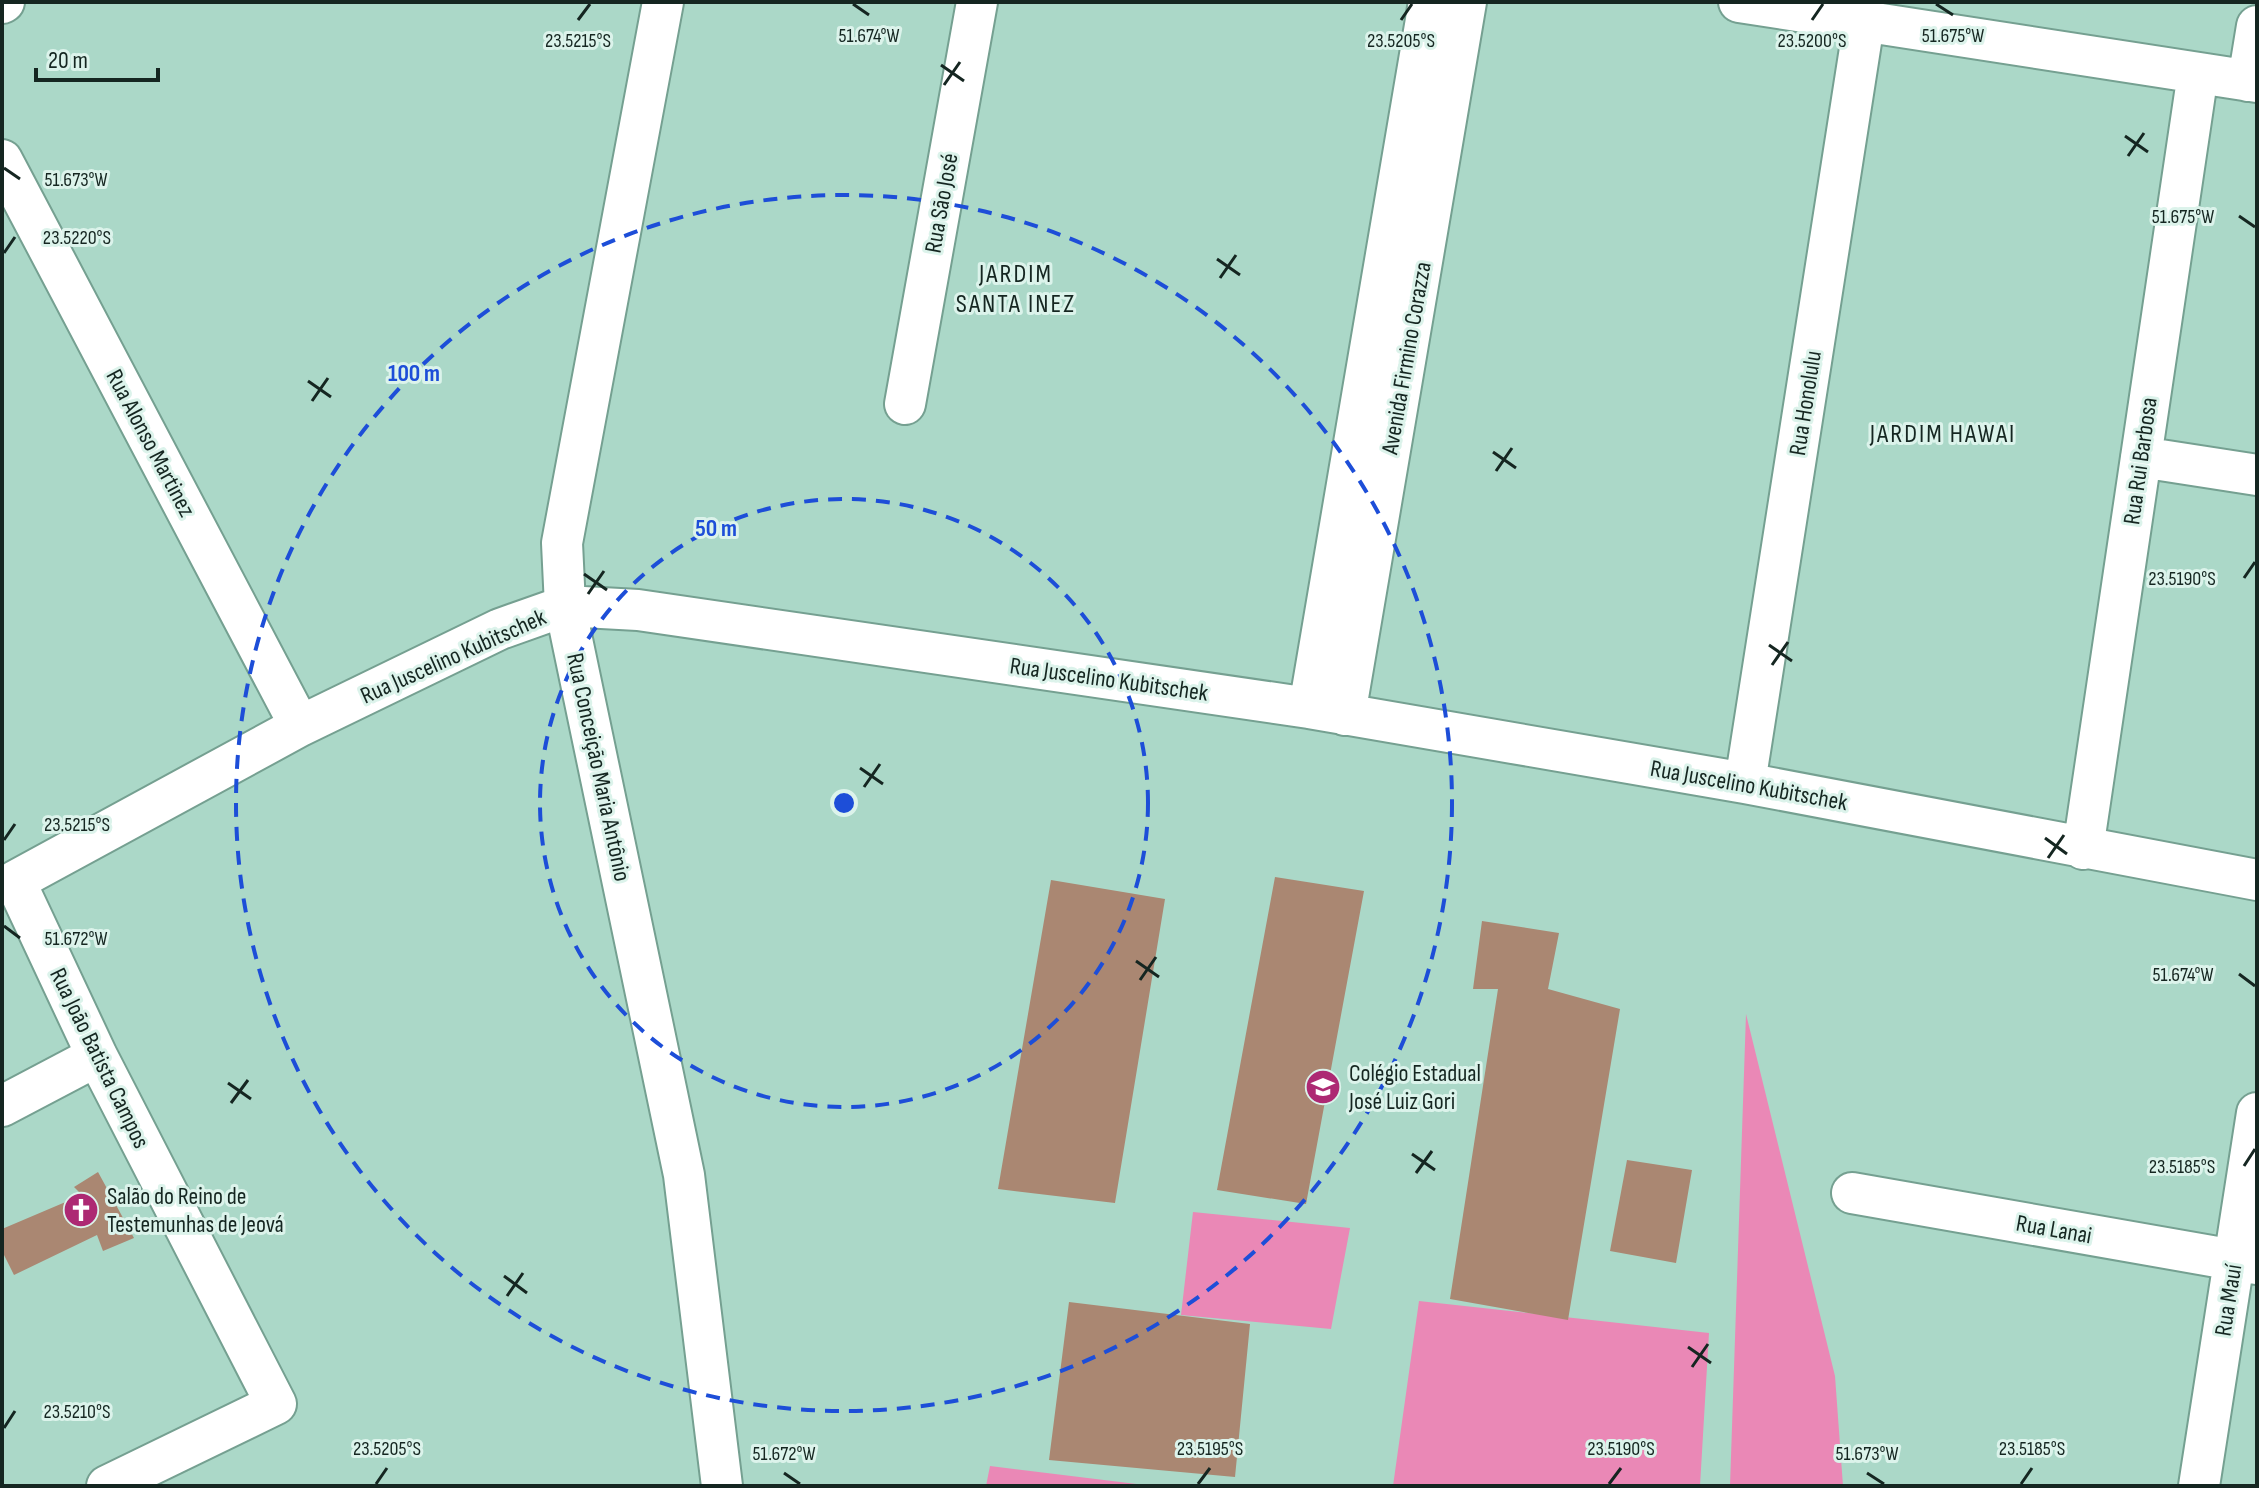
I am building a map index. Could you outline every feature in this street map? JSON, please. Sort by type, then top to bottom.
[{"type":"street","name":"Rua Conceição Maria Antônio","points":[[663,2],[562,543],[565,606],[684,1175],[722,1486]]},
{"type":"street","name":"Rua São José","points":[[905,404],[977,2]]},
{"type":"street","name":"Avenida Firmino Corazza","points":[[1327,712],[1429,2]]},
{"type":"street","name":"Avenida Firmino Corazza","points":[[1327,712],[1466,2]]},
{"type":"street","points":[[1739,2],[2253,82],[2257,26]]},
{"type":"street","name":"Rua Honolulu","points":[[1745,783],[1864,23]]},
{"type":"street","name":"Rua Rui Barbosa","points":[[2083,849],[2198,73]]},
{"type":"street","name":"Rua Alonso Martinez","points":[[2,160],[300,726]]},
{"type":"street","points":[[2141,457],[2257,475]]},
{"type":"street","name":"Rua Juscelino Kubitschek","points":[[15,881],[300,726],[500,629],[565,606],[638,610],[1327,712],[1745,783],[2257,880]]},
{"type":"street","name":"Rua João Batista Campos","points":[[15,881],[97,1056],[276,1404],[107,1486]]},
{"type":"street","points":[[2,1106],[97,1056]]},
{"type":"street","name":"Rua Mauí","points":[[2199,1486],[2246,1262],[2257,1113]]},
{"type":"street","name":"Rua Lanai","points":[[1852,1193],[2246,1262]]},
{"type":"shaded area","points":[[1746,1014],[1835,1376],[1843,1486],[1730,1486]]},
{"type":"shaded area","points":[[1193,1212],[1350,1228],[1331,1329],[1181,1315]]},
{"type":"shaded area","points":[[1419,1301],[1709,1333],[1700,1486],[1393,1486]]},
{"type":"shaded area","points":[[990,1466],[1153,1486],[986,1486]]},
{"type":"building","points":[[1275,877],[1364,891],[1306,1204],[1217,1190]]},
{"type":"building","points":[[1051,880],[1165,899],[1115,1203],[998,1189]]},
{"type":"building","points":[[1482,921],[1559,933],[1548,989],[1620,1009],[1568,1320],[1450,1299],[1498,989],[1473,989]]},
{"type":"building","points":[[1627,1160],[1692,1170],[1676,1263],[1610,1251]]},
{"type":"building","name":"Salão do Reino de Testemunhas de Jeová","points":[[98,1172],[134,1238],[103,1251],[97,1235],[14,1275],[2,1251],[2,1229],[82,1195],[74,1187]]},
{"type":"building","points":[[1069,1302],[1250,1324],[1235,1477],[1049,1460]]},
{"type":"place","name":"Colégio Estadual José Luiz Gori","points":[[1323,1087]]},
{"type":"place","name":"Salão do Reino de Testemunhas de Jeová","points":[[81,1210]]},
{"type":"district","name":"JARDIM SANTA INEZ","points":[[1016,288]]},
{"type":"district","name":"JARDIM HAWAI","points":[[1943,433]]}]
